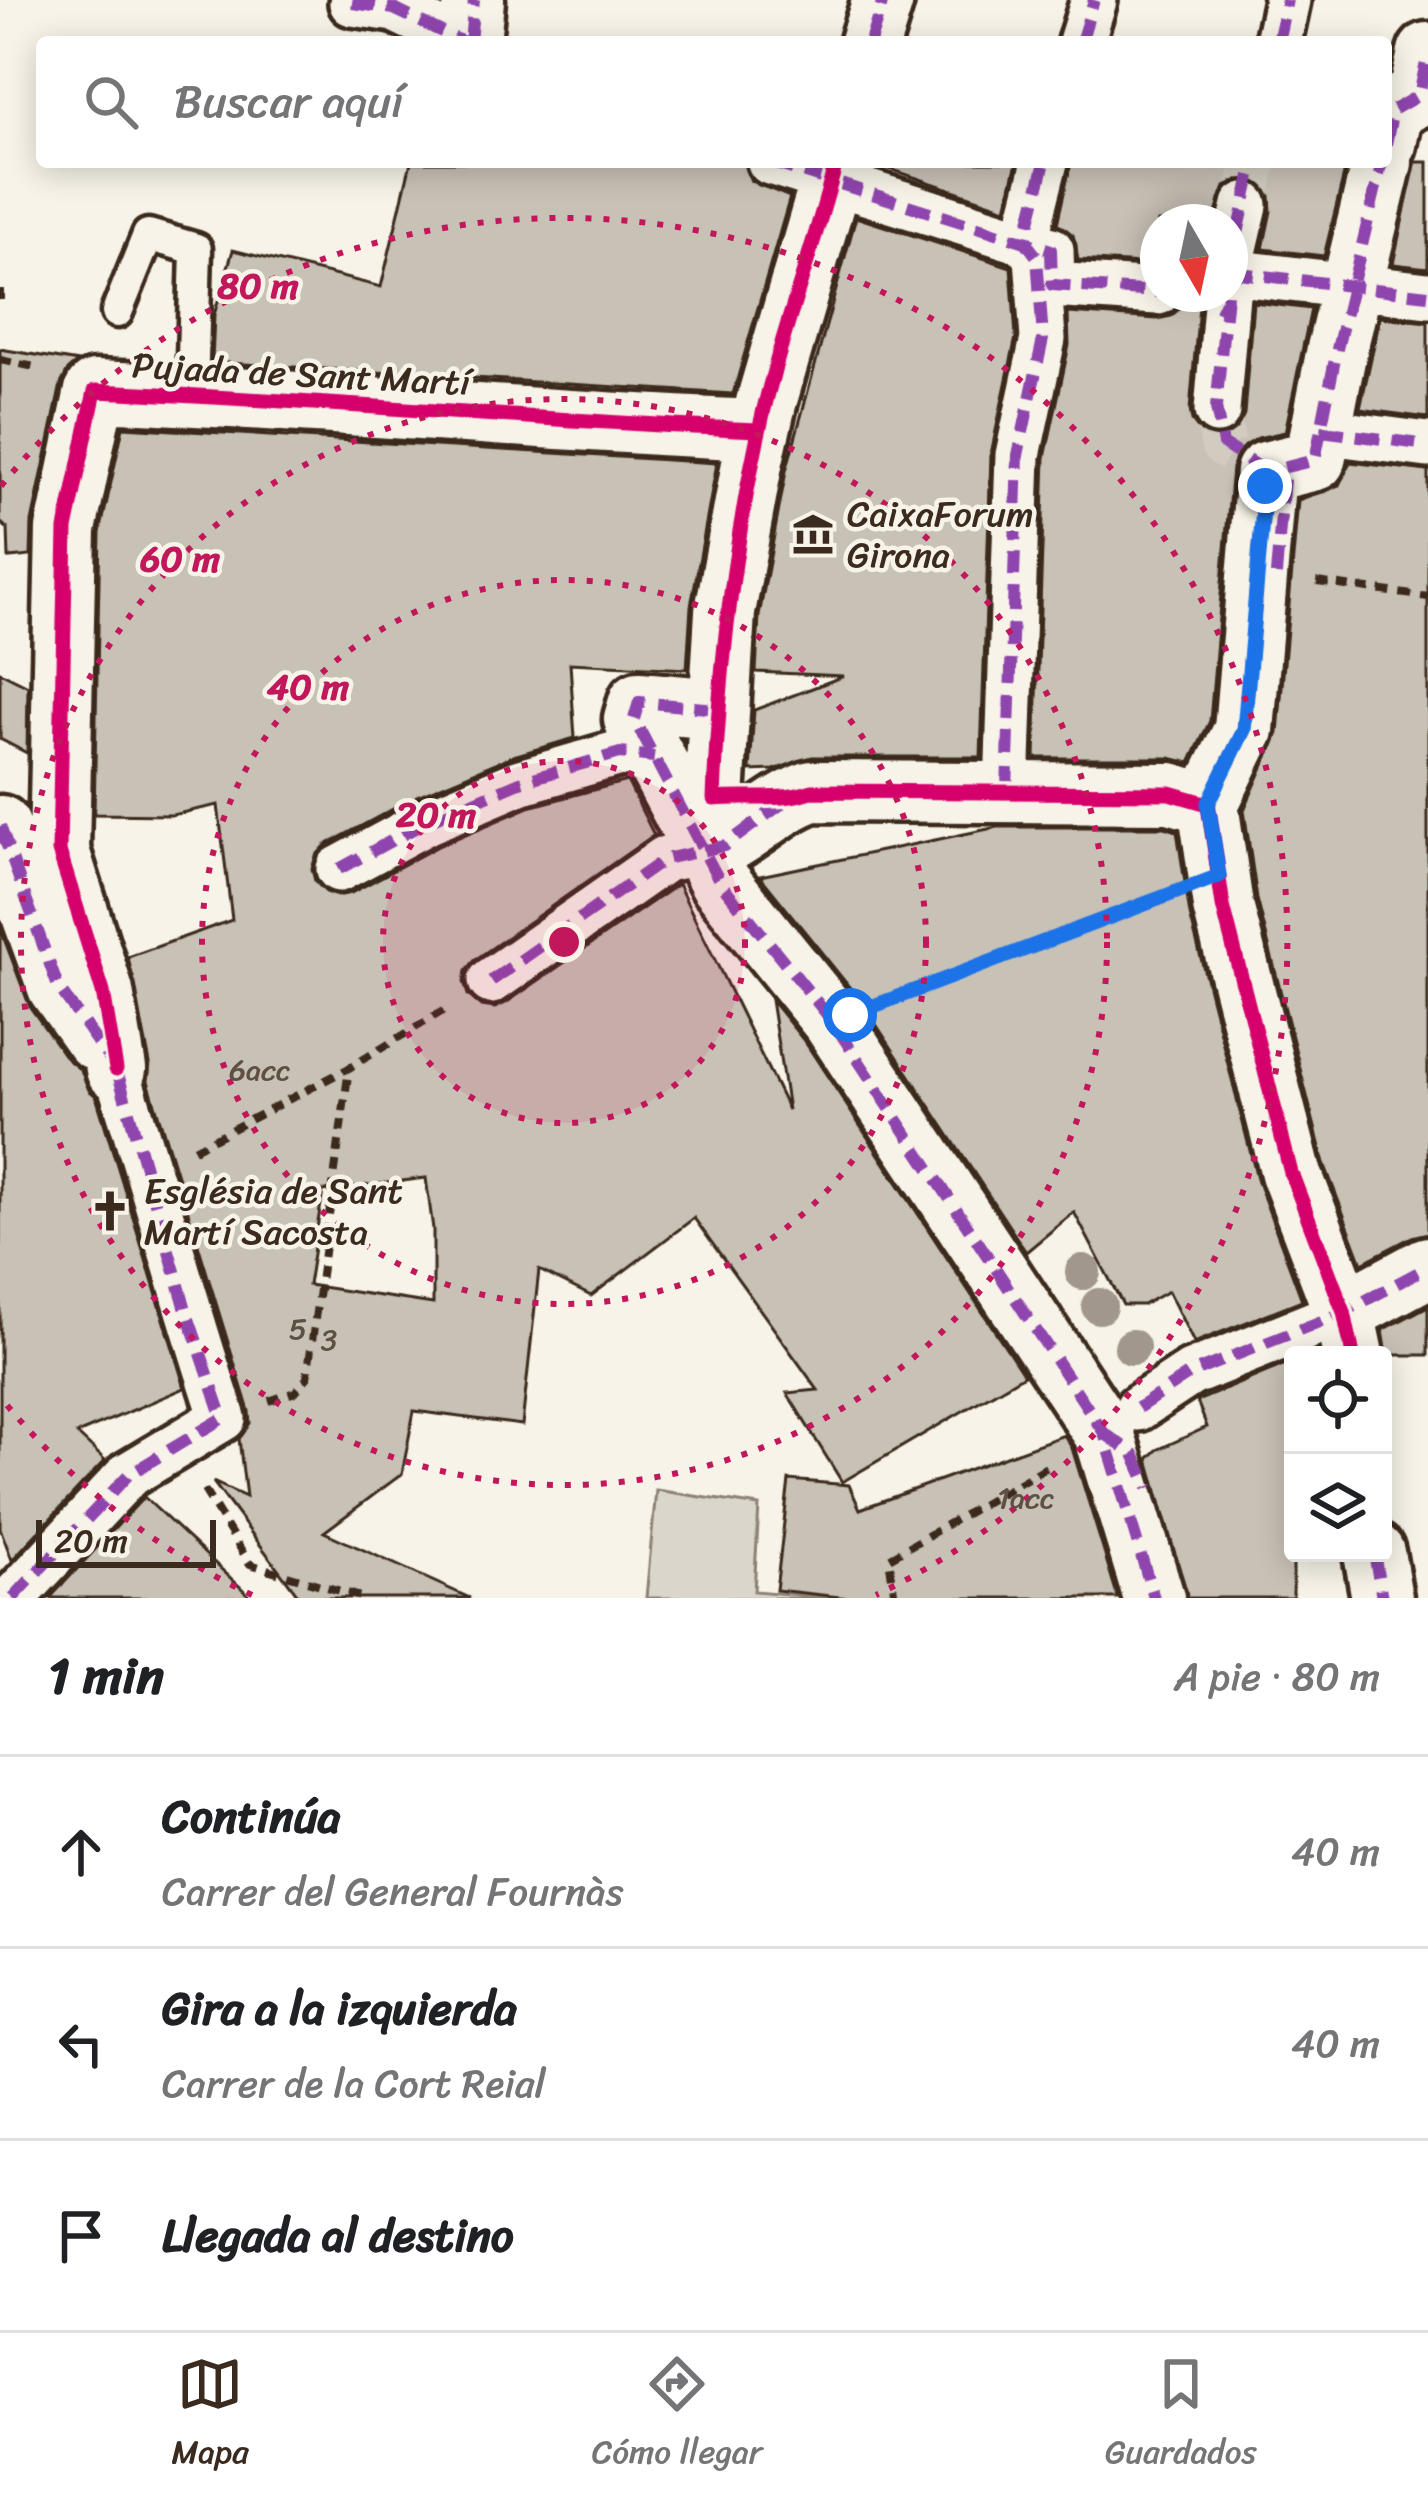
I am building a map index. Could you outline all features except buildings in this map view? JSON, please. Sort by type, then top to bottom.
[{"type":"street","points":[[872,36],[883,0]]},
{"type":"street","points":[[1083,36],[1094,0]]},
{"type":"street","points":[[1279,36],[1287,0]]},
{"type":"street","points":[[352,3],[467,19]]},
{"type":"street","points":[[1392,115],[1419,95],[1428,53]]},
{"type":"street","points":[[1025,241],[1044,168]]},
{"type":"street","points":[[1348,1333],[1291,1172],[1223,907],[1208,804],[1244,730],[1280,457],[1354,284],[1381,168]]},
{"type":"street","points":[[708,825],[725,612],[760,430],[833,172],[1051,250],[1052,285],[1140,291]]},
{"type":"street","points":[[1006,792],[1018,454],[1043,339],[1037,257],[1025,241]]},
{"type":"street","points":[[1248,286],[1354,284],[1428,295]]},
{"type":"street","points":[[1216,411],[1226,312]]},
{"type":"street","name":"Pujada de Sant Martí","points":[[184,1444],[224,1418],[187,1313],[116,1069],[103,992],[59,850],[66,529],[95,391],[760,430]]},
{"type":"street","points":[[1280,457],[1428,445]]},
{"type":"street","points":[[1276,575],[1280,457]]},
{"type":"street","points":[[717,709],[639,702],[634,719],[654,758],[708,825],[734,902],[833,1022],[921,1161],[1007,1282],[1121,1421],[1150,1488]]},
{"type":"street","points":[[339,869],[428,821],[520,782],[620,753],[654,758]]},
{"type":"street","points":[[491,981],[753,796],[788,800],[812,791],[1170,793],[1208,804]]},
{"type":"street","points":[[0,826],[58,987],[116,1069]]},
{"type":"street","points":[[1121,1421],[1191,1373],[1348,1333],[1428,1267]]},
{"type":"street","points":[[1121,1421],[1154,1598]]},
{"type":"street","points":[[13,1598],[128,1475],[184,1444]]},
{"type":"street","points":[[1376,1562],[1382,1598]]},
{"type":"lane","points":[[117,312],[148,235],[196,249],[192,395]]},
{"type":"path","points":[[0,289],[0,300]]},
{"type":"path","points":[[1276,575],[1428,597]]},
{"type":"path","points":[[833,1022],[1219,876]]},
{"type":"path","points":[[148,1168],[200,1147],[428,1020]]},
{"type":"path","points":[[295,1392],[307,1378],[349,1068]]},
{"type":"path","points":[[184,1444],[215,1513],[250,1564],[364,1598]]},
{"type":"path","points":[[896,1598],[889,1558],[1014,1485]]},
{"type":"shaded area","points":[[656,1490],[759,1506],[754,1591],[835,1598],[646,1598]]},
{"type":"tunnel","points":[[1245,204],[1253,168]]},
{"type":"tunnel","points":[[1217,411],[1223,444],[1245,458]]},
{"type":"marked path","points":[[471,36],[474,0]]},
{"type":"marked path","points":[[872,36],[883,0]]},
{"type":"marked path","points":[[1083,36],[1094,0]]},
{"type":"marked path","points":[[1279,36],[1287,0]]},
{"type":"marked path","points":[[352,3],[394,9],[450,36]]},
{"type":"marked path","points":[[1392,115],[1419,95],[1428,53]]},
{"type":"marked path","points":[[789,168],[1051,250],[1052,285],[1140,291]]},
{"type":"marked path","points":[[1007,792],[1018,455],[1043,339],[1037,257],[1025,241],[1043,168]]},
{"type":"marked path","points":[[1245,204],[1253,168]]},
{"type":"marked path","points":[[1208,804],[1244,730],[1266,472],[1315,460],[1381,168]]},
{"type":"marked path","points":[[1248,274],[1428,295]]},
{"type":"marked path","points":[[1225,312],[1216,408],[1223,444],[1266,472]]},
{"type":"marked path","points":[[1321,431],[1428,445]]},
{"type":"marked path","points":[[1276,575],[1285,467]]},
{"type":"marked path","points":[[717,709],[639,702],[634,719],[720,882],[833,1022],[1104,1433],[1154,1598]]},
{"type":"marked path","points":[[339,869],[428,821],[520,782],[620,753],[654,757]]},
{"type":"marked path","points":[[491,981],[665,859],[724,846],[787,800]]},
{"type":"marked path","points":[[0,826],[58,987],[109,1059]]},
{"type":"marked path","points":[[13,1598],[128,1475],[223,1418],[187,1313],[114,1060]]},
{"type":"marked path","points":[[1138,1408],[1191,1373],[1344,1312],[1428,1267]]},
{"type":"marked path","points":[[1104,1433],[1134,1454],[1149,1488]]},
{"type":"marked path","points":[[1376,1562],[1382,1598]]},
{"type":"cycle path","points":[[834,168],[753,457],[730,602],[714,799],[776,798],[812,791],[1170,793],[1208,804],[1223,906],[1291,1173],[1344,1312],[1351,1346]]},
{"type":"cycle path","points":[[116,1069],[103,992],[59,851],[66,529],[95,391],[759,430]]},
{"type":"place","name":"CaixaForum Girona","points":[[813,534]]},
{"type":"place","name":"Església de Sant Martí Sacosta","points":[[110,1211]]},
{"type":"route","points":[[850,1015],[1219,876],[1208,804],[1244,730],[1265,486]]}]
